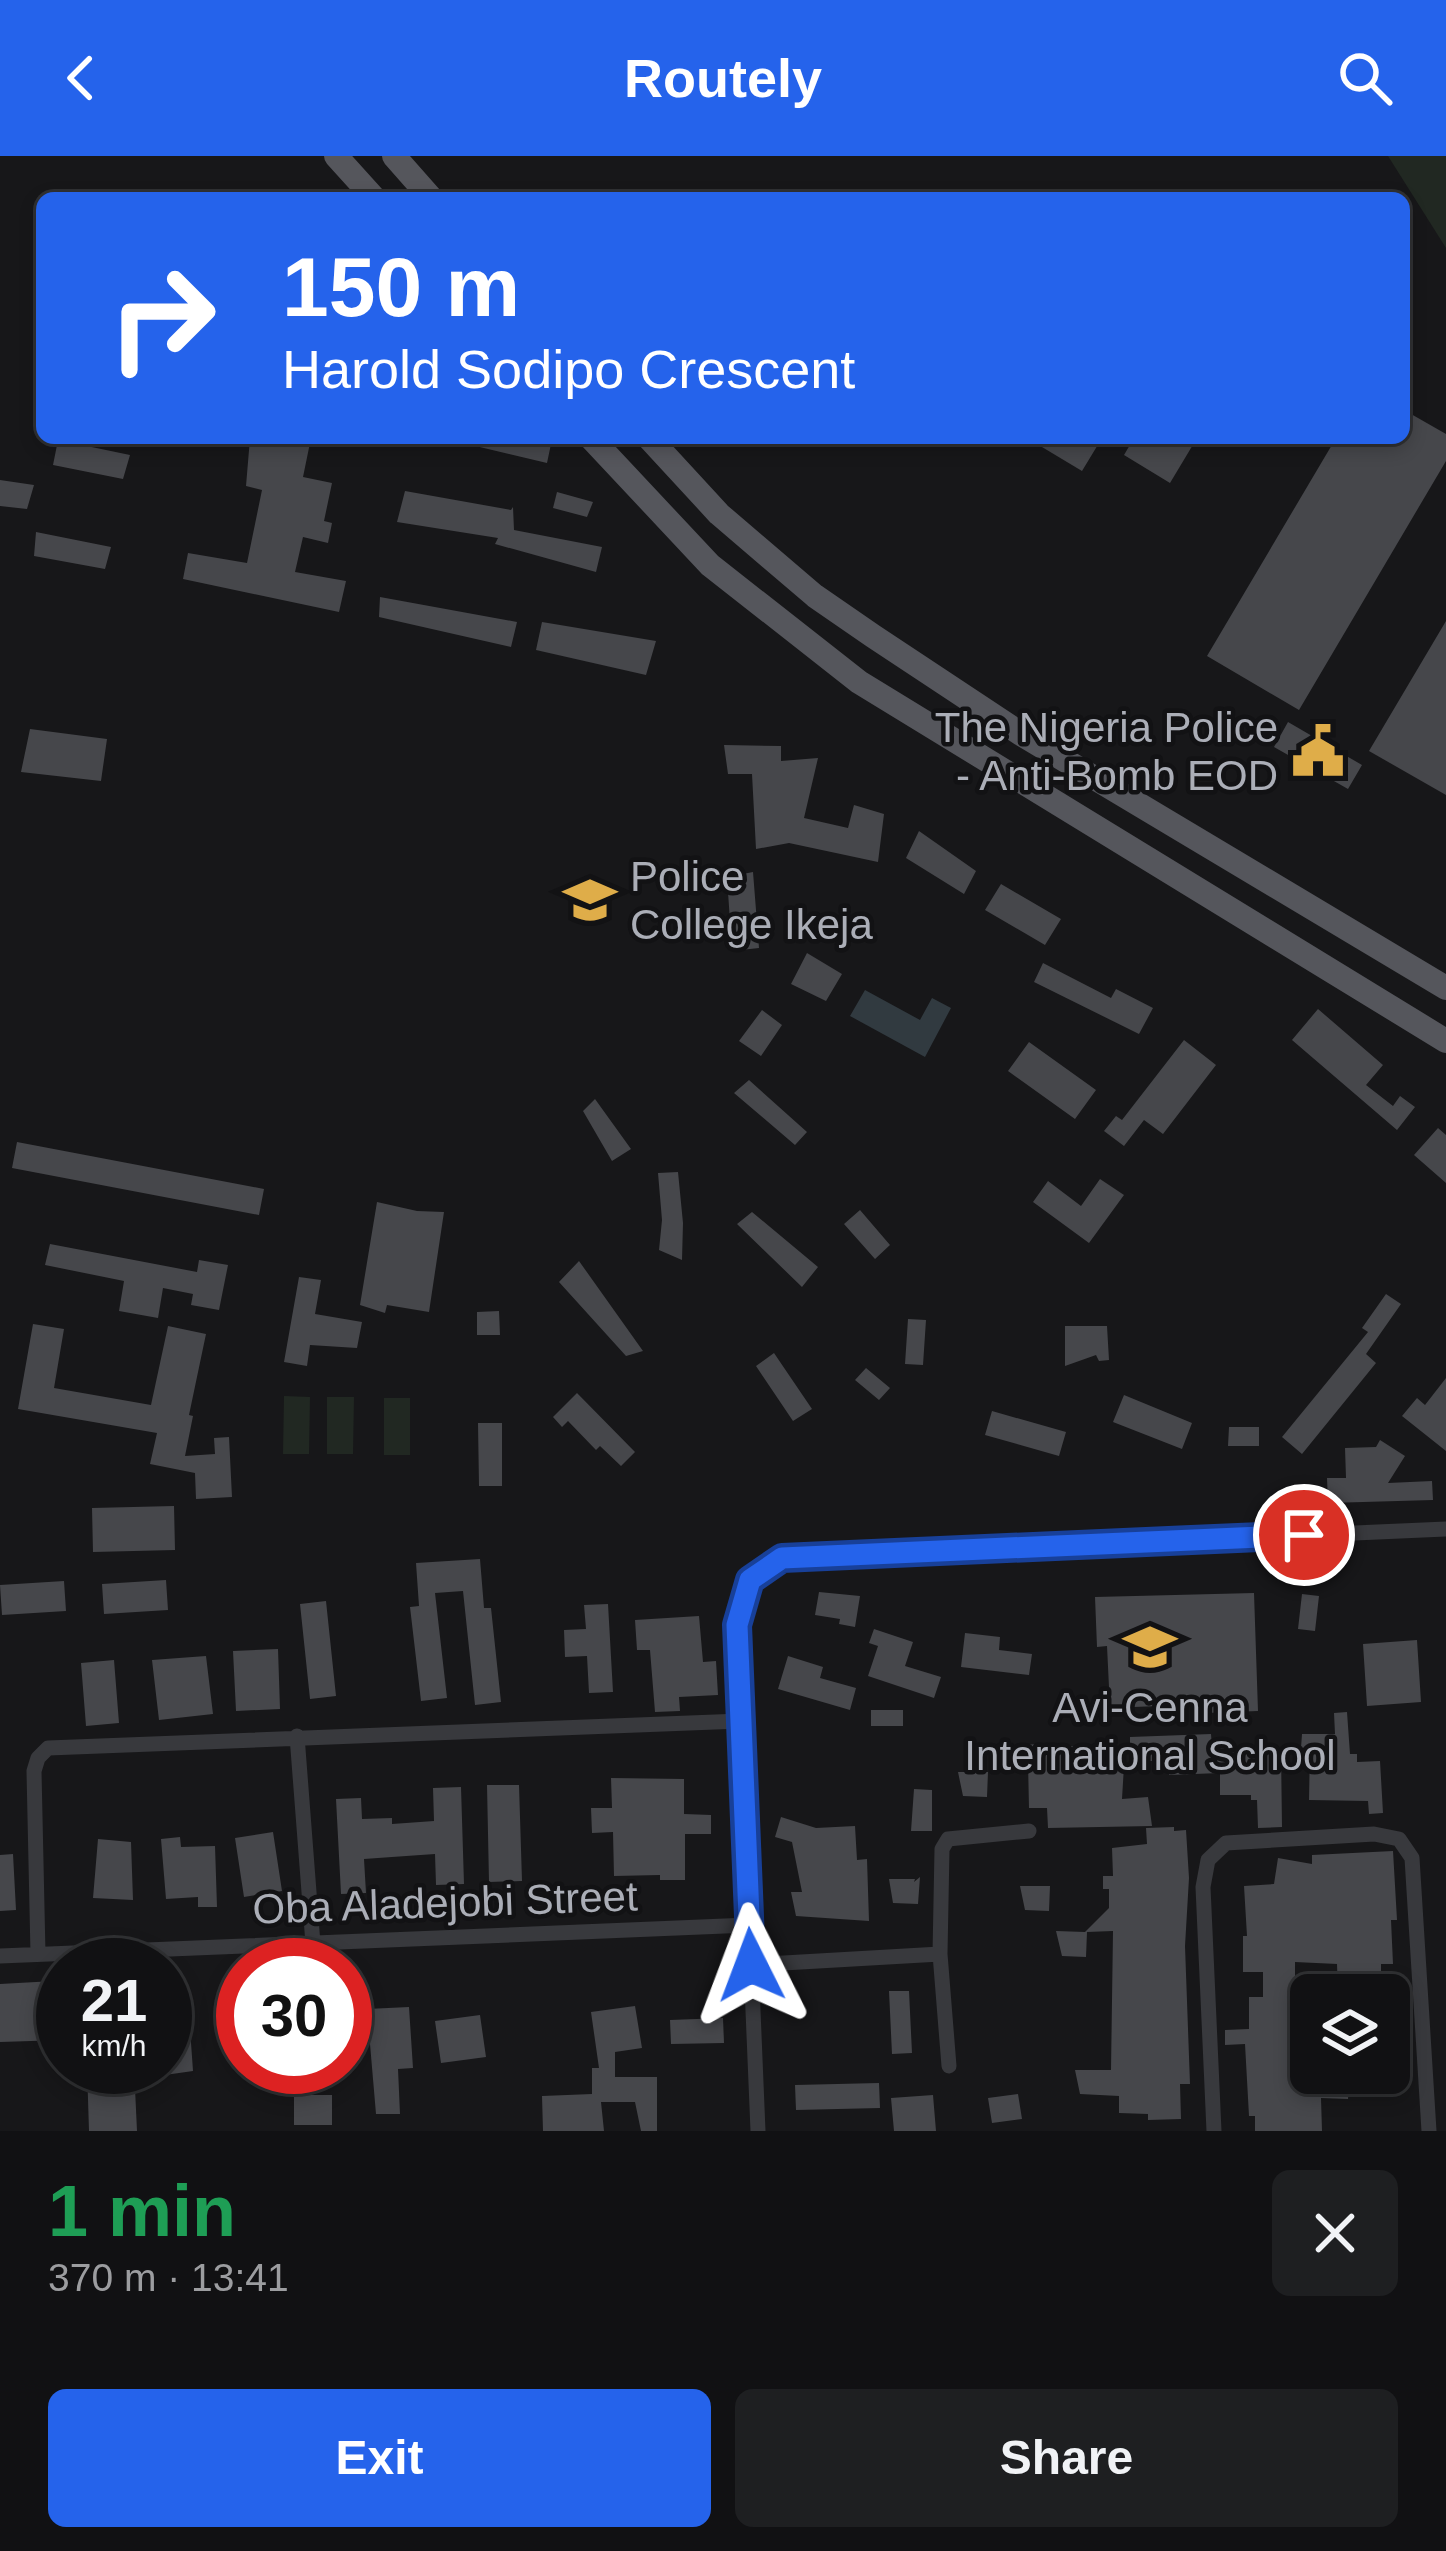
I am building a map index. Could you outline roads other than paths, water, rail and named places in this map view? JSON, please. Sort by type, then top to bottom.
[{"type":"main road","points":[[335,156],[368,192]]},
{"type":"main road","points":[[394,156],[426,192]]},
{"type":"main road","points":[[597,444],[710,566],[859,682],[1446,1041]]},
{"type":"main road","points":[[655,444],[719,514],[815,596],[873,636],[1021,734],[1446,988]]},
{"type":"street","points":[[758,2131],[737,1625],[750,1580],[782,1558],[1446,1529]]},
{"type":"street","points":[[38,1938],[34,1771],[48,1748],[741,1721]]},
{"type":"street","points":[[298,1736],[313,1938]]},
{"type":"street","points":[[949,2066],[940,1954],[942,1849],[948,1839],[1029,1831]]},
{"type":"street","points":[[1214,2131],[1203,1887],[1208,1861],[1226,1844],[1374,1834],[1399,1839],[1412,1858],[1429,2131]]},
{"type":"street","name":"Oba Aladejobi Street","points":[[372,1941],[749,1925]]},
{"type":"street","name":"Oba Aladejobi Street","points":[[0,1956],[36,1954]]},
{"type":"street","points":[[751,1965],[940,1954]]},
{"type":"place","name":"The Nigeria Police - Anti-Bomb EOD","points":[[1318,751]]},
{"type":"place","name":"Police College Ikeja","points":[[590,900]]},
{"type":"place","name":"Avi-Cenna International School","points":[[1150,1647]]}]
